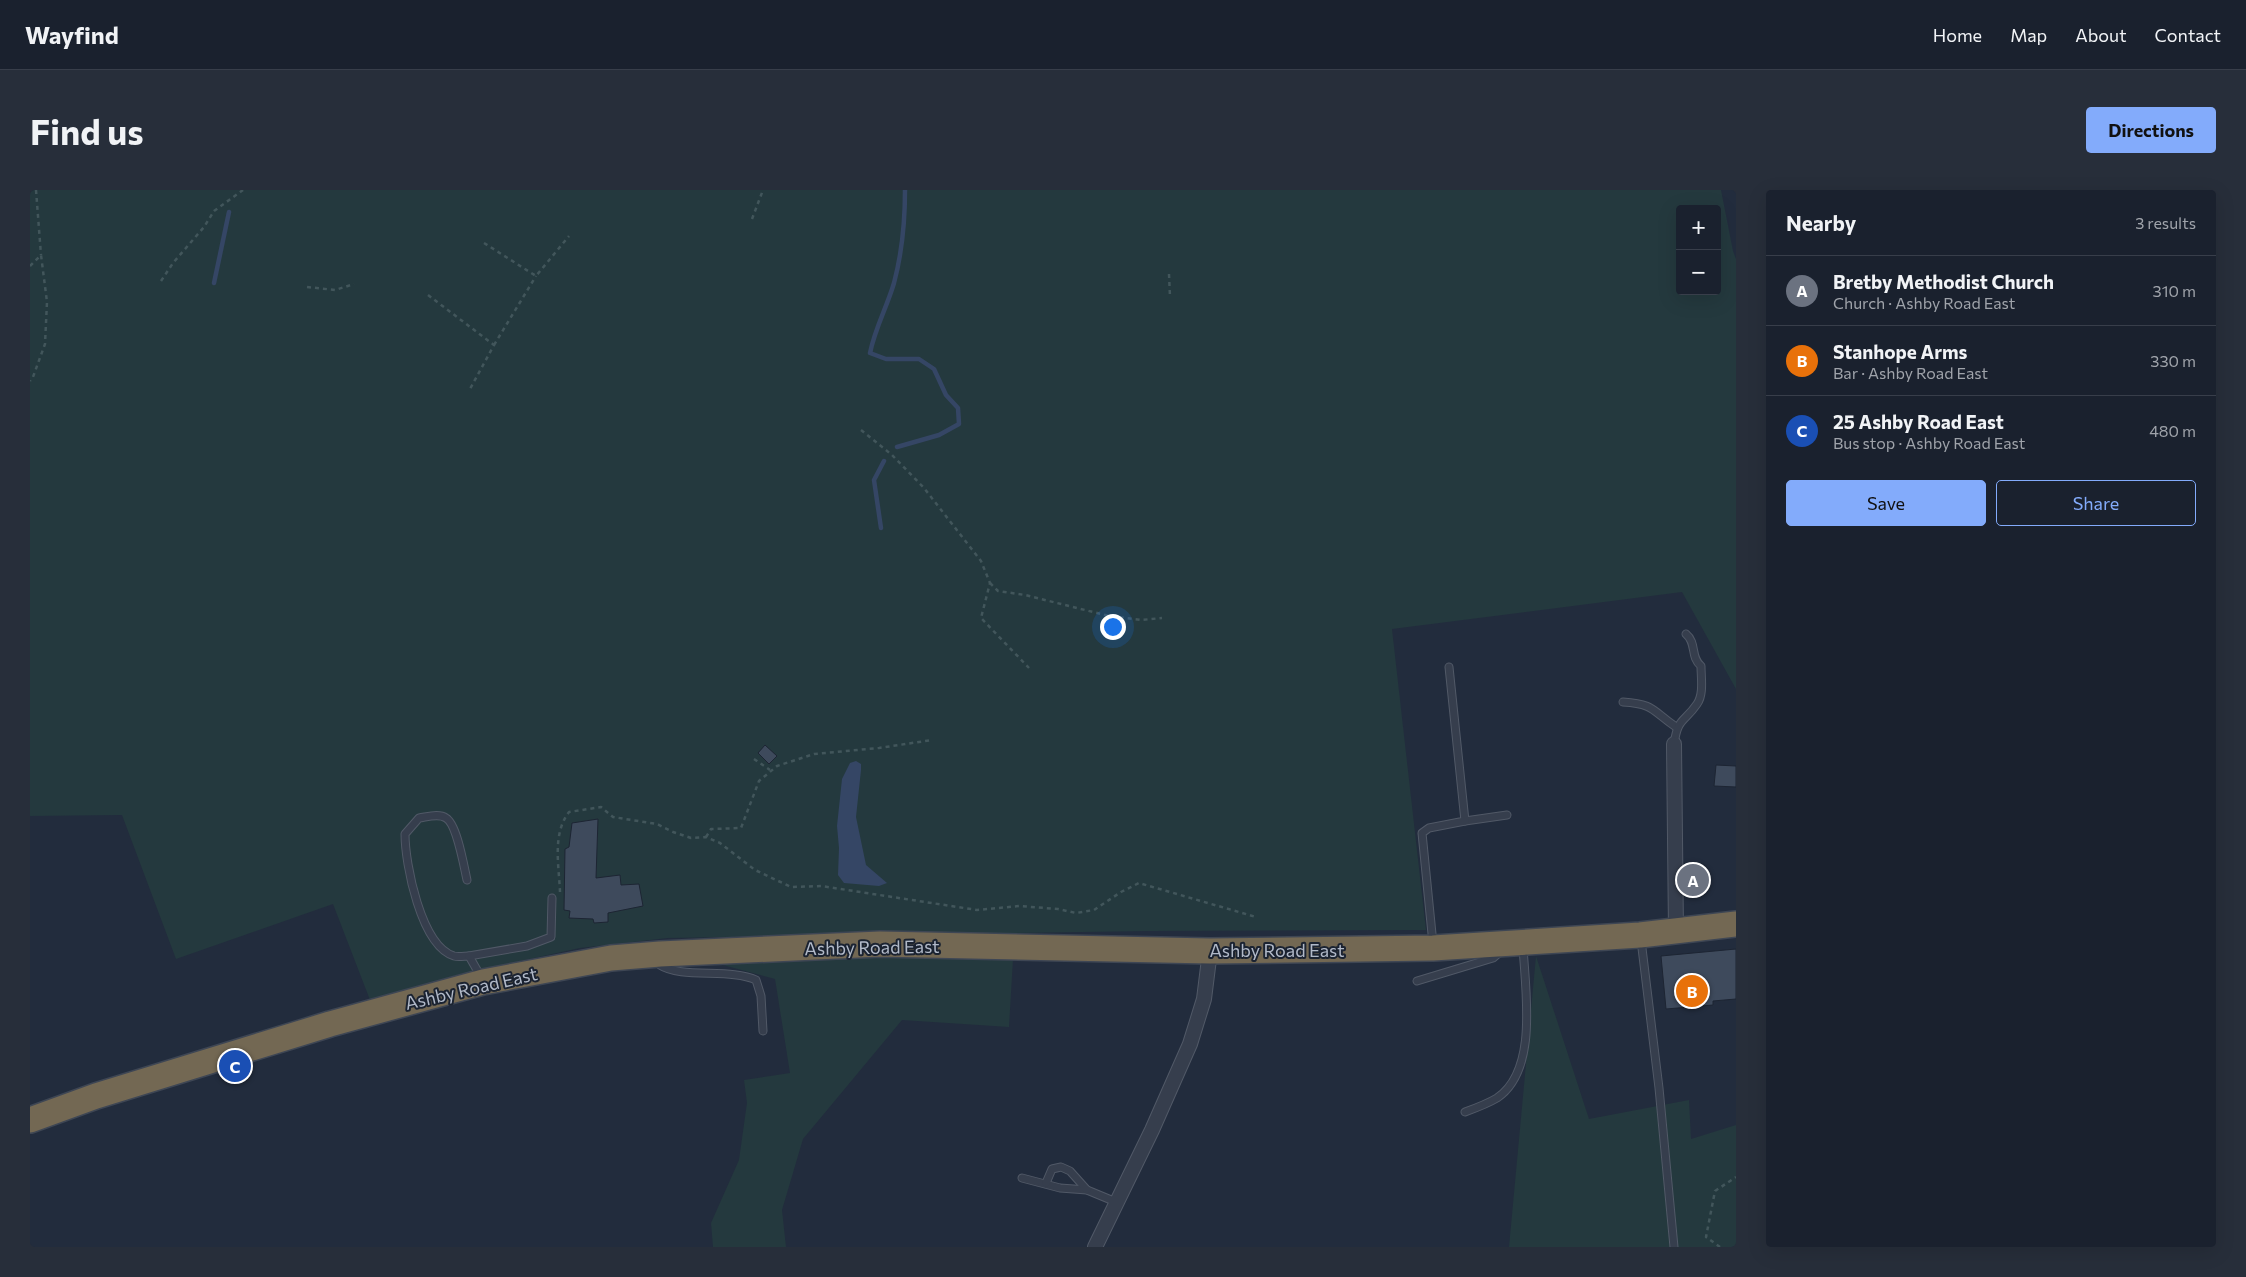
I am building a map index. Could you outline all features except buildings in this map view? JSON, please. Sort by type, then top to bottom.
[{"type":"highway","name":"Ashby Road East","points":[[30,1120],[96,1096],[292,1036],[483,982],[611,958],[880,944],[1210,951],[1433,948],[1640,935],[1736,924]]},
{"type":"street","points":[[1674,744],[1676,931]]},
{"type":"street","points":[[1095,1247],[1152,1130],[1190,1044],[1204,999],[1210,951]]},
{"type":"lane","points":[[1674,744],[1676,727],[1697,704],[1701,693],[1701,666],[1695,660],[1691,638],[1686,634]]},
{"type":"lane","points":[[1449,667],[1465,821]]},
{"type":"lane","points":[[1623,702],[1651,707],[1676,727]]},
{"type":"lane","points":[[1433,948],[1422,833],[1429,828],[1507,815]]},
{"type":"lane","points":[[467,880],[453,826],[447,818],[439,816],[419,818],[405,834],[405,851],[420,916],[437,943],[453,956],[469,956],[527,946],[551,937],[556,898]]},
{"type":"lane","points":[[1640,935],[1659,1088],[1674,1247]]},
{"type":"lane","points":[[1418,982],[1493,958],[1519,943],[1527,1018],[1523,1058],[1518,1072],[1509,1086],[1498,1097],[1465,1112]]},
{"type":"lane","points":[[660,954],[660,965],[669,971],[698,972],[722,976],[745,975],[756,980],[761,996],[763,1031]]},
{"type":"lane","points":[[469,956],[483,982]]},
{"type":"lane","points":[[1046,1183],[1052,1169],[1061,1166],[1070,1171],[1087,1190]]},
{"type":"lane","points":[[1022,1178],[1060,1188],[1087,1190],[1116,1202]]},
{"type":"path","points":[[30,381],[45,344],[47,302],[36,190]]},
{"type":"path","points":[[161,281],[173,263],[204,228],[214,211],[243,190]]},
{"type":"path","points":[[752,219],[763,190]]},
{"type":"path","points":[[470,389],[536,276],[569,236]]},
{"type":"path","points":[[484,243],[536,276]]},
{"type":"path","points":[[30,266],[41,255]]},
{"type":"path","points":[[1169,274],[1170,297]]},
{"type":"path","points":[[307,286],[335,290],[354,284]]},
{"type":"path","points":[[428,295],[494,345]]},
{"type":"path","points":[[861,430],[892,454],[924,488],[981,561],[990,583],[998,591],[1025,595],[1109,616],[1141,620],[1162,618]]},
{"type":"path","points":[[990,583],[981,618],[1029,668]]},
{"type":"path","points":[[706,837],[711,829],[741,828],[759,781],[778,766],[814,754],[879,748],[932,740]]},
{"type":"path","points":[[754,759],[770,770]]},
{"type":"path","points":[[556,898],[559,836],[562,821],[569,812],[601,808],[612,817],[657,824],[690,838],[706,837],[720,843],[755,870],[791,887],[821,886],[977,910],[1019,906],[1058,909],[1076,913],[1094,910],[1121,892],[1139,883],[1256,917]]},
{"type":"path","points":[[1720,1247],[1706,1237],[1715,1191],[1736,1177]]},
{"type":"green space","points":[[30,190],[1721,190],[1736,259],[1736,689],[1682,592],[1392,629],[1426,930],[1149,931],[668,938],[580,948],[461,974],[370,1000],[333,904],[176,959],[122,815],[30,816]]},
{"type":"green space","points":[[858,955],[1013,959],[1009,1027],[902,1020],[803,1139],[782,1210],[786,1247],[713,1247],[711,1223],[739,1160],[747,1103],[744,1080],[790,1073],[775,979],[704,960]]},
{"type":"green space","points":[[1536,956],[1589,1119],[1689,1100],[1691,1139],[1736,1125],[1736,1247],[1509,1247]]},
{"type":"water","points":[[856,761],[861,764],[861,770],[856,817],[866,865],[887,883],[879,886],[844,883],[838,875],[839,848],[837,826],[842,779],[850,763]]},
{"type":"waterway","points":[[897,447],[939,435],[959,424],[958,408],[946,395],[934,369],[919,359],[886,359],[870,353],[897,272],[902,237],[905,190]]},
{"type":"waterway","points":[[214,283],[229,212]]},
{"type":"waterway","points":[[881,528],[874,480],[884,461]]},
{"type":"place","name":"Bretby Methodist Church","points":[[1693,880]]},
{"type":"place","name":"Stanhope Arms","points":[[1692,991]]},
{"type":"place","name":"25 Ashby Road East","points":[[235,1066]]}]
